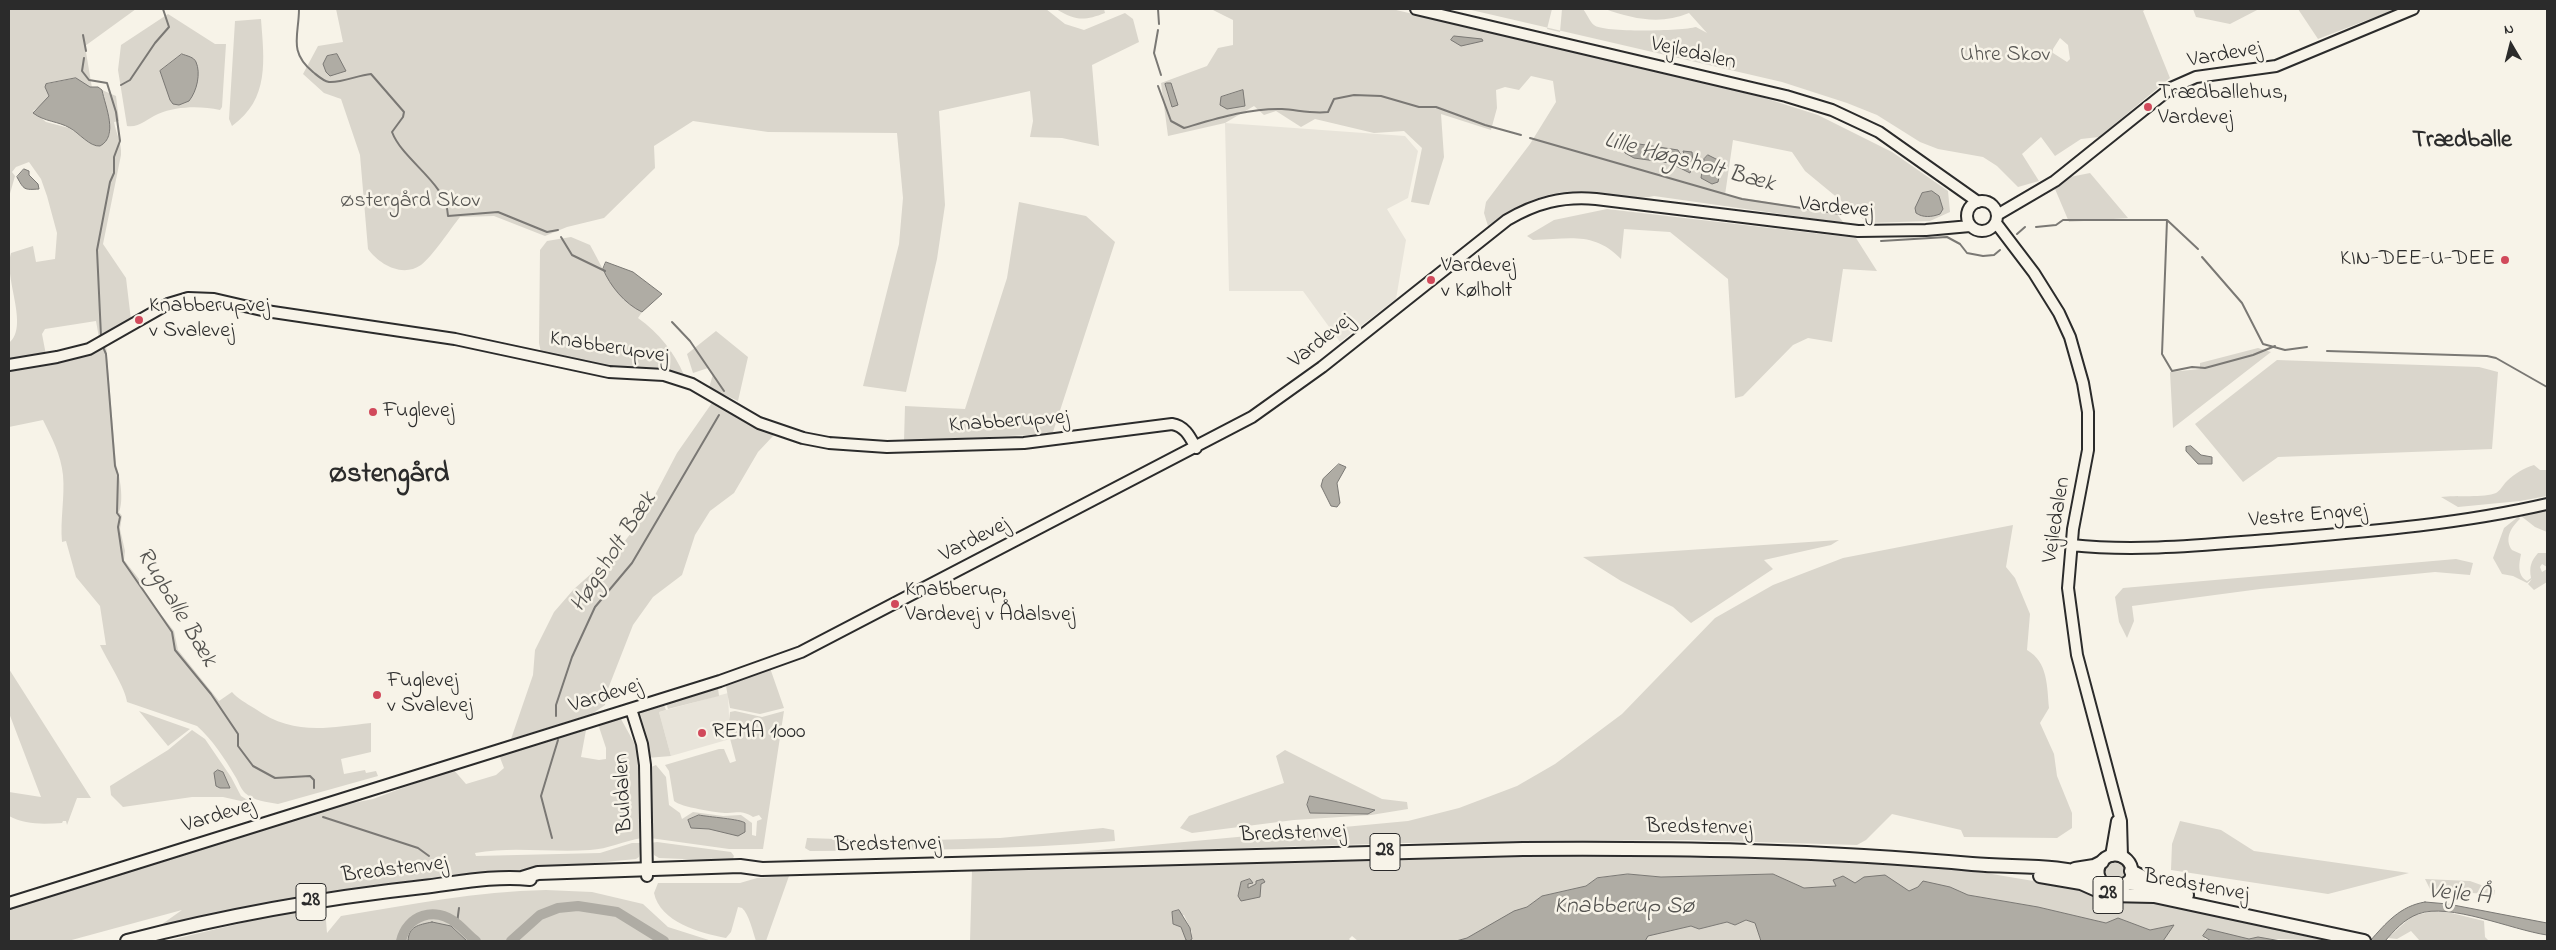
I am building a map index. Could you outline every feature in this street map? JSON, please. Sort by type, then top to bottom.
[{"type":"highway","name":"Bredstenvej","points":[[127,941],[285,906],[401,889],[522,878],[540,880],[740,866],[762,869],[1602,848],[1757,849],[1872,855],[2067,870],[2100,878]]},
{"type":"highway","name":"Bredstenvej","points":[[2067,870],[2094,866],[2112,858]]},
{"type":"highway","name":"Bredstenvej","points":[[1976,864],[2074,882],[2108,895],[2154,896],[2358,940]]},
{"type":"highway","name":"Bredstenvej","points":[[2132,870],[2169,890]]},
{"type":"highway","name":"Bredstenvej","points":[[2127,883],[2169,890],[2358,940]]},
{"type":"main road","name":"28","points":[[2112,858],[2130,864],[2132,870],[2127,883],[2121,888],[2110,888],[2100,878],[2098,870],[2112,858]]},
{"type":"street","name":"Vejledalen","points":[[1416,9],[1806,102],[1832,110],[1879,132],[1919,158],[1943,178],[1978,202]]},
{"type":"street","name":"Vardevej","points":[[1996,215],[2039,190],[2083,160],[2171,88],[2184,81],[2204,76],[2276,66],[2413,9]]},
{"type":"street","name":"Vejledalen","points":[[1943,178],[1962,199],[1968,211]]},
{"type":"street","name":"Vardevej","points":[[9,902],[749,672],[801,652],[1196,448],[1252,417],[1288,393],[1507,220],[1527,208],[1546,201],[1571,198],[1596,199],[1858,231],[1910,231],[1970,226]]},
{"type":"street","points":[[1978,202],[1988,203],[1996,215],[1987,231],[1978,231],[1970,226],[1968,211],[1978,202]]},
{"type":"street","name":"Vardevej","points":[[1910,231],[1953,221],[1968,211]]},
{"type":"street","name":"Vejledalen","points":[[1996,215],[2014,250],[2034,273],[2059,313],[2070,337],[2083,383],[2088,412],[2088,450],[2071,545],[2068,588],[2070,619],[2077,655],[2122,821],[2112,858]]},
{"type":"street","name":"Vejledalen","points":[[1987,231],[2014,250]]},
{"type":"street","name":"Knabberupvej","points":[[9,365],[58,357],[89,348],[168,304],[178,300],[201,298],[298,316],[455,339],[608,372],[676,378],[692,384],[759,422],[803,438],[829,443],[887,447],[1024,443],[1172,424],[1180,425],[1196,448]]},
{"type":"street","name":"Vestre Engvej","points":[[2071,545],[2132,547],[2310,536],[2487,516],[2547,504]]},
{"type":"street","name":"Buldalen","points":[[631,709],[642,744],[645,765],[647,872]]},
{"type":"shaded area","points":[[1225,123],[1405,136],[1418,151],[1408,198],[1387,209],[1406,240],[1396,299],[1340,342],[1303,291],[1229,291]]},
{"type":"shaded area","points":[[728,693],[730,739],[671,756],[659,712]]},
{"type":"green space","points":[[9,9],[136,9],[85,46],[92,88],[74,78],[48,83],[45,87],[49,93],[47,101],[33,111],[46,122],[69,128],[95,146],[110,134],[102,90],[116,96],[119,121],[114,122],[121,146],[121,155],[103,244],[126,278],[131,320],[99,338],[96,321],[45,329],[42,334],[46,355],[20,358],[9,362],[9,343],[15,335],[17,325],[9,263],[11,253],[33,246],[36,262],[55,259],[57,233],[41,179],[29,162],[16,167],[12,172],[15,176],[9,197]]},
{"type":"green space","name":"Østergård Skov","points":[[336,9],[1046,9],[1065,24],[1084,30],[1125,13],[1133,19],[1139,42],[1092,65],[1099,146],[1062,138],[1030,137],[1033,121],[1030,91],[939,111],[945,205],[937,259],[906,392],[863,386],[899,244],[903,198],[897,133],[768,132],[693,121],[654,146],[655,168],[604,218],[567,227],[545,236],[494,216],[460,217],[436,249],[421,265],[414,269],[399,270],[378,260],[368,249],[360,155],[341,99],[324,93],[303,74],[318,46],[343,42]]},
{"type":"green space","points":[[1056,9],[1104,9],[1105,13],[1080,19]]},
{"type":"green space","points":[[1211,9],[1392,9],[1755,95],[1818,115],[1892,152],[1948,191],[1950,212],[1930,221],[1868,223],[1805,171],[1792,152],[1733,140],[1725,195],[1836,213],[1844,223],[1654,196],[1633,197],[1567,192],[1540,197],[1514,209],[1488,226],[1484,213],[1486,202],[1530,144],[1556,102],[1553,81],[1531,76],[1519,90],[1505,87],[1496,90],[1497,108],[1491,130],[1441,114],[1444,157],[1429,205],[1411,202],[1422,148],[1404,131],[1374,133],[1315,119],[1301,127],[1276,111],[1264,115],[1254,106],[1225,123],[1168,136],[1161,83],[1207,66],[1218,48],[1233,45],[1233,20]]},
{"type":"green space","points":[[1467,9],[1552,9],[1547,28]]},
{"type":"green space","name":"Uhre Skov","points":[[1562,9],[1583,9],[1593,24],[1600,28],[1675,30],[1696,27],[1707,33],[1689,13],[1679,17],[1658,20],[1626,16],[1605,9],[2146,9],[2143,11],[2170,78],[2099,137],[2081,139],[2055,156],[2041,137],[2022,154],[2039,181],[2018,187],[1997,166],[1983,157],[1938,149],[1920,142],[1877,115],[1782,82],[1560,31]],"holes":[[[2060,38],[2068,45],[2070,59],[2067,62],[2053,53],[2053,49]]]},
{"type":"green space","points":[[2193,9],[2259,9],[2230,24],[2196,17]]},
{"type":"green space","points":[[2298,9],[2396,9],[2318,39]]},
{"type":"green space","points":[[168,14],[215,44],[226,44],[222,107],[220,110],[197,107],[173,109],[139,124],[127,126],[118,70],[121,45]]},
{"type":"green space","points":[[261,19],[263,64],[259,91],[253,104],[232,126],[229,119],[235,21]]},
{"type":"green space","points":[[2090,173],[2128,218],[2069,222],[2055,189],[2070,177]]},
{"type":"green space","points":[[1019,202],[1086,216],[1115,242],[1053,432],[1049,434],[904,441],[905,406],[965,409],[1007,278]]},
{"type":"green space","points":[[1607,209],[1856,238],[1877,271],[1843,269],[1832,342],[1808,338],[1793,345],[1743,396],[1735,398],[1728,279],[1670,232],[1624,229],[1621,259],[1611,250],[1591,240],[1570,238],[1533,240],[1527,236],[1554,220]]},
{"type":"green space","points":[[571,237],[590,245],[617,292],[624,300],[642,312],[638,318],[653,330],[665,344],[676,358],[684,375],[661,369],[615,367],[541,353],[539,343],[540,250],[547,241]]},
{"type":"green space","points":[[716,331],[748,357],[738,401],[709,388],[713,374],[708,368],[693,373],[687,354]]},
{"type":"green space","points":[[106,344],[116,464],[121,488],[119,512],[122,516],[120,529],[125,551],[124,560],[139,579],[144,593],[174,631],[178,650],[219,701],[232,692],[242,701],[268,717],[296,726],[324,728],[371,723],[371,752],[341,759],[344,774],[365,770],[366,773],[376,771],[378,776],[278,804],[261,801],[252,798],[243,791],[218,750],[197,726],[127,702],[120,682],[100,645],[106,645],[100,606],[76,577],[66,541],[62,542],[63,475],[53,440],[43,420],[9,427],[9,372],[28,364],[71,359]]},
{"type":"green space","points":[[2258,348],[2271,352],[2173,428],[2170,372],[2200,369],[2200,363]]},
{"type":"green space","points":[[2277,360],[2479,367],[2498,372],[2492,449],[2278,457],[2243,482],[2195,424]]},
{"type":"green space","points":[[714,400],[774,435],[758,452],[734,493],[710,511],[695,535],[682,575],[653,597],[633,625],[606,694],[605,705],[592,714],[511,739],[533,675],[535,650],[554,612],[574,589],[618,550],[644,516],[677,453]]},
{"type":"green space","points":[[2534,465],[2540,470],[2547,470],[2547,496],[2520,501],[2458,507],[2441,497],[2491,495],[2499,491],[2513,476]]},
{"type":"green space","points":[[2547,509],[2547,532],[2535,527],[2521,516]]},
{"type":"green space","points":[[2519,516],[2520,519],[2510,533],[2509,542],[2512,550],[2521,554],[2520,569],[2524,579],[2527,581],[2531,578],[2531,564],[2538,553],[2547,553],[2547,567],[2542,564],[2540,567],[2542,572],[2547,569],[2547,582],[2534,590],[2528,584],[2532,579],[2527,583],[2513,576],[2502,574],[2493,558],[2504,528]]},
{"type":"green space","points":[[2013,525],[2006,567],[2015,578],[2030,614],[2027,650],[2034,655],[2043,668],[2048,691],[2049,708],[2040,723],[2054,754],[2057,776],[2072,813],[2072,828],[2057,838],[1964,837],[1961,830],[1892,814],[1866,840],[1857,845],[1688,840],[1405,843],[1056,854],[1408,821],[1459,808],[1517,786],[1555,764],[1622,714],[1715,618],[1773,585],[1843,558]]},
{"type":"green space","points":[[1839,540],[1831,545],[1764,560],[1773,569],[1691,623],[1673,607],[1621,581],[1583,557]]},
{"type":"green space","points":[[2456,559],[2473,563],[2470,575],[2435,572],[2260,589],[2132,606],[2134,621],[2127,638],[2119,622],[2115,597],[2123,588]]},
{"type":"green space","points":[[770,668],[784,708],[760,714],[730,708],[726,686],[729,682]]},
{"type":"green space","points":[[9,669],[91,798],[77,798],[67,825],[66,821],[48,824],[34,823],[21,821],[9,816],[9,792],[41,797],[9,713]]},
{"type":"green space","points":[[713,687],[718,688],[719,696],[668,709],[666,703]]},
{"type":"green space","points":[[664,705],[666,710],[659,712],[671,756],[647,758],[639,716],[644,710]]},
{"type":"green space","points":[[139,711],[187,728],[190,729],[168,746]]},
{"type":"green space","points":[[735,711],[762,717],[784,711],[763,849],[729,849],[650,838],[649,768],[656,765],[666,777],[669,805],[680,813],[682,819],[693,812],[723,816],[741,815],[752,823],[752,835],[756,836],[757,821],[762,819],[759,815],[753,817],[743,813],[708,811],[674,801],[669,771],[665,765],[719,749],[724,749],[730,763],[736,761],[728,731],[730,712]]},
{"type":"green space","points":[[621,719],[637,748],[642,838],[590,850],[504,850],[475,853],[476,856],[600,853],[632,843],[642,843],[639,857],[636,859],[408,881],[312,896],[158,927],[182,910],[68,941],[9,941],[9,908],[314,811],[373,799],[453,769],[466,784],[496,775],[504,768],[499,755],[586,730],[581,757],[599,760],[606,759],[606,748],[598,724]]},
{"type":"green space","points":[[192,730],[205,739],[231,777],[241,796],[254,804],[223,797],[192,797],[123,807],[111,795],[110,786],[168,750]]},
{"type":"green space","points":[[1285,750],[1382,799],[1407,802],[1408,809],[1371,815],[1294,820],[1192,833],[1180,828],[1189,816],[1284,783],[1276,756]],"holes":[[[1358,807],[1374,810],[1368,814],[1320,814]]]},
{"type":"green space","points":[[2180,821],[2221,830],[2254,851],[2409,873],[2328,894],[2171,870],[2172,844]]},
{"type":"green space","points":[[1103,828],[1114,830],[1115,841],[963,849],[810,851],[805,848],[807,838],[898,841],[1000,838]]},
{"type":"green space","points":[[657,842],[731,852],[734,856],[732,861],[659,858],[654,855],[650,843]]},
{"type":"green space","points":[[1603,855],[1750,856],[1895,863],[1974,871],[2075,888],[2105,901],[2143,898],[2248,920],[2332,941],[2245,939],[2208,929],[2205,939],[2211,941],[2163,941],[2173,925],[2150,930],[2118,918],[2106,923],[2038,907],[1968,895],[1950,887],[1918,887],[1909,891],[1895,883],[1804,888],[1773,874],[1661,877],[1628,874],[1597,878],[1586,886],[1542,896],[1527,907],[1514,912],[1467,938],[1456,941],[1358,941],[1352,936],[1349,939],[1351,941],[1189,941],[1192,939],[1192,932],[1184,915],[1172,918],[1173,924],[1181,927],[1188,941],[970,941],[972,870]],"holes":[[[1259,880],[1260,897],[1239,896],[1241,882],[1248,884],[1248,888]]]},
{"type":"green space","points":[[2115,859],[2124,863],[2128,872],[2124,881],[2115,885],[2106,881],[2102,872],[2106,863]]},
{"type":"green space","points":[[789,876],[766,941],[756,941],[749,919],[742,908],[738,907],[731,932],[726,938],[693,929],[673,919],[664,912],[654,893],[658,883],[740,883],[757,878]]},
{"type":"green space","points":[[2425,879],[2470,881],[2495,890],[2494,895],[2430,889]]},
{"type":"green space","points":[[546,890],[592,892],[643,904],[668,927],[712,941],[166,941],[284,913],[325,907],[327,933],[341,916],[469,896]]},
{"type":"green space","points":[[2439,910],[2484,921],[2485,937],[2489,941],[2420,941],[2411,931],[2397,939],[2388,938],[2412,916]]},
{"type":"green space","points":[[1746,920],[1755,923],[1761,941],[1645,941],[1647,936],[1691,926],[1699,929],[1727,922],[1735,925]]},
{"type":"water","points":[[1454,36],[1482,39],[1483,41],[1461,46],[1451,40]]},
{"type":"water","points":[[182,54],[195,60],[198,77],[192,97],[189,101],[179,105],[173,104],[170,100],[160,71]]},
{"type":"water","points":[[337,54],[346,71],[330,76],[323,64],[327,56]]},
{"type":"water","points":[[76,78],[90,87],[98,87],[102,90],[110,128],[106,141],[100,146],[88,142],[65,126],[33,113],[49,96],[45,87],[46,84]]},
{"type":"water","points":[[1171,83],[1178,105],[1172,107],[1165,84]]},
{"type":"water","points":[[1243,90],[1245,106],[1227,109],[1220,105],[1221,97]]},
{"type":"water","points":[[1626,142],[1678,150],[1685,162],[1686,159],[1683,151],[1692,152],[1693,162],[1690,173],[1670,163],[1634,158],[1625,153],[1623,146]]},
{"type":"water","points":[[1708,155],[1722,162],[1718,182],[1712,184],[1701,178],[1704,159]]},
{"type":"water","points":[[24,169],[29,171],[29,175],[38,184],[39,189],[27,189],[21,184],[17,177]]},
{"type":"water","points":[[1932,191],[1939,196],[1943,209],[1940,214],[1928,217],[1916,213],[1915,208],[1922,193]]},
{"type":"water","points":[[606,262],[633,272],[662,294],[642,312],[636,309],[619,294],[610,282],[603,269]]},
{"type":"water","points":[[2191,446],[2201,455],[2212,457],[2212,464],[2198,464],[2186,451],[2186,447]]},
{"type":"water","points":[[1339,464],[1346,467],[1337,483],[1340,503],[1337,507],[1331,506],[1321,486],[1323,479]]},
{"type":"water","points":[[218,770],[223,772],[230,788],[216,786],[214,773]]},
{"type":"water","points":[[1310,796],[1375,810],[1368,814],[1310,813],[1307,805]]},
{"type":"water","points":[[699,815],[731,819],[745,823],[745,832],[738,836],[709,829],[691,828],[688,820]]},
{"type":"water","name":"Knabberup Sø","points":[[1628,874],[1661,877],[1773,874],[1804,888],[1836,886],[1833,880],[1843,876],[1855,883],[1864,877],[1885,875],[1909,891],[1918,887],[1923,881],[1950,887],[1968,895],[2038,907],[2106,923],[2118,918],[2150,930],[2174,925],[2163,941],[1761,941],[1755,923],[1746,920],[1735,925],[1727,922],[1699,929],[1691,926],[1648,936],[1645,941],[1456,941],[1467,938],[1514,911],[1527,907],[1542,896],[1586,886],[1597,878]]},
{"type":"water","points":[[1250,879],[1253,883],[1248,884],[1248,888],[1256,884],[1256,881],[1263,879],[1265,882],[1261,884],[1260,897],[1241,901],[1238,896],[1241,882]]},
{"type":"water","points":[[2425,902],[2448,904],[2547,923],[2547,935],[2463,914],[2431,911],[2408,919],[2385,941],[2370,941],[2401,911]]},
{"type":"water","points":[[1179,910],[1190,928],[1192,939],[1189,941],[1186,940],[1181,927],[1173,924],[1172,912]]},
{"type":"water","points":[[432,922],[451,926],[467,941],[408,941],[412,929]]},
{"type":"water","points":[[2208,929],[2249,939],[2258,937],[2281,941],[2211,941],[2203,936]]},
{"type":"waterway","name":"Rugballe Bæk","points":[[121,85],[130,80],[155,43],[169,27],[163,9]]},
{"type":"waterway","name":"Høgsholt Bæk","points":[[299,9],[297,43],[300,57],[305,65],[329,82],[371,74],[404,112],[403,117],[392,132],[405,153],[440,193],[446,204],[448,216],[498,212],[547,232],[558,230]]},
{"type":"waterway","name":"Lille Høgsholt Bæk","points":[[1158,9],[1159,24]]},
{"type":"waterway","name":"Lille Høgsholt Bæk","points":[[1158,30],[1154,53],[1161,75]]},
{"type":"waterway","points":[[83,35],[86,51]]},
{"type":"waterway","name":"Rugballe Bæk","points":[[84,58],[82,71],[89,80],[107,83],[116,112],[120,141],[114,157],[114,173],[110,182],[97,250],[101,336]]},
{"type":"waterway","name":"Lille Høgsholt Bæk","points":[[1158,86],[1171,121],[1184,128],[1257,110],[1282,109],[1328,112],[1334,99],[1354,95],[1381,96],[1419,107],[1436,107],[1485,125],[1521,135]]},
{"type":"waterway","name":"Lille Høgsholt Bæk","points":[[1530,138],[1742,199],[1841,214]]},
{"type":"waterway","name":"Lille Høgsholt Bæk","points":[[2036,227],[2056,225],[2063,220],[2167,220],[2198,249]]},
{"type":"waterway","points":[[2167,220],[2162,354],[2172,371],[2192,367],[2205,368],[2253,355],[2275,346]]},
{"type":"waterway","name":"Lille Høgsholt Bæk","points":[[2017,234],[2025,227]]},
{"type":"waterway","name":"Høgsholt Bæk","points":[[561,237],[572,255],[605,271]]},
{"type":"waterway","name":"Lille Høgsholt Bæk","points":[[1881,241],[1947,237],[1960,244],[1967,253],[1983,256],[1994,255],[2000,250]]},
{"type":"waterway","name":"Lille Høgsholt Bæk","points":[[2202,257],[2242,303],[2263,344],[2285,350],[2307,347]]},
{"type":"waterway","name":"Høgsholt Bæk","points":[[672,322],[690,341],[724,391]]},
{"type":"waterway","name":"Rugballe Bæk","points":[[103,347],[106,354],[115,466],[118,475],[117,513],[120,517],[118,527],[123,561],[172,632],[175,650],[211,694],[238,734],[238,746],[253,766],[275,778],[310,776],[314,780],[314,788]]},
{"type":"waterway","name":"Lille Høgsholt Bæk","points":[[2327,351],[2487,356],[2496,358],[2547,387]]},
{"type":"waterway","name":"Høgsholt Bæk","points":[[556,716],[556,705],[572,657],[595,607],[632,563],[719,415]]},
{"type":"waterway","name":"Høgsholt Bæk","points":[[552,838],[541,796],[558,740]]},
{"type":"waterway","name":"Rugballe Bæk","points":[[323,817],[418,848],[429,856]]},
{"type":"waterway","name":"Vejle Å","points":[[511,941],[540,915],[558,908],[578,906],[617,912],[664,941]]},
{"type":"waterway","name":"Rugballe Bæk","points":[[457,923],[459,908]]},
{"type":"waterway","name":"Vejle Å","points":[[401,941],[409,925],[416,919],[431,914],[448,918],[459,925],[476,941]]},
{"type":"place","name":"Trædballehus, Vardevej","points":[[2148,107]]},
{"type":"place","name":"KIN-DEE-U-DEE","points":[[2505,260]]},
{"type":"place","name":"Vardevej v Kølholt","points":[[1431,280]]},
{"type":"place","name":"Knabberupvej v Svalevej","points":[[139,320]]},
{"type":"place","name":"Fuglevej","points":[[373,412]]},
{"type":"place","name":"Knabberup, Vardevej v Ådalsvej","points":[[895,604]]},
{"type":"place","name":"Fuglevej v Svalevej","points":[[377,695]]},
{"type":"place","name":"REMA 1000","points":[[702,733]]},
{"type":"district","name":"Trædballe","points":[[2462,142]]},
{"type":"district","name":"Østengård","points":[[389,476]]}]
